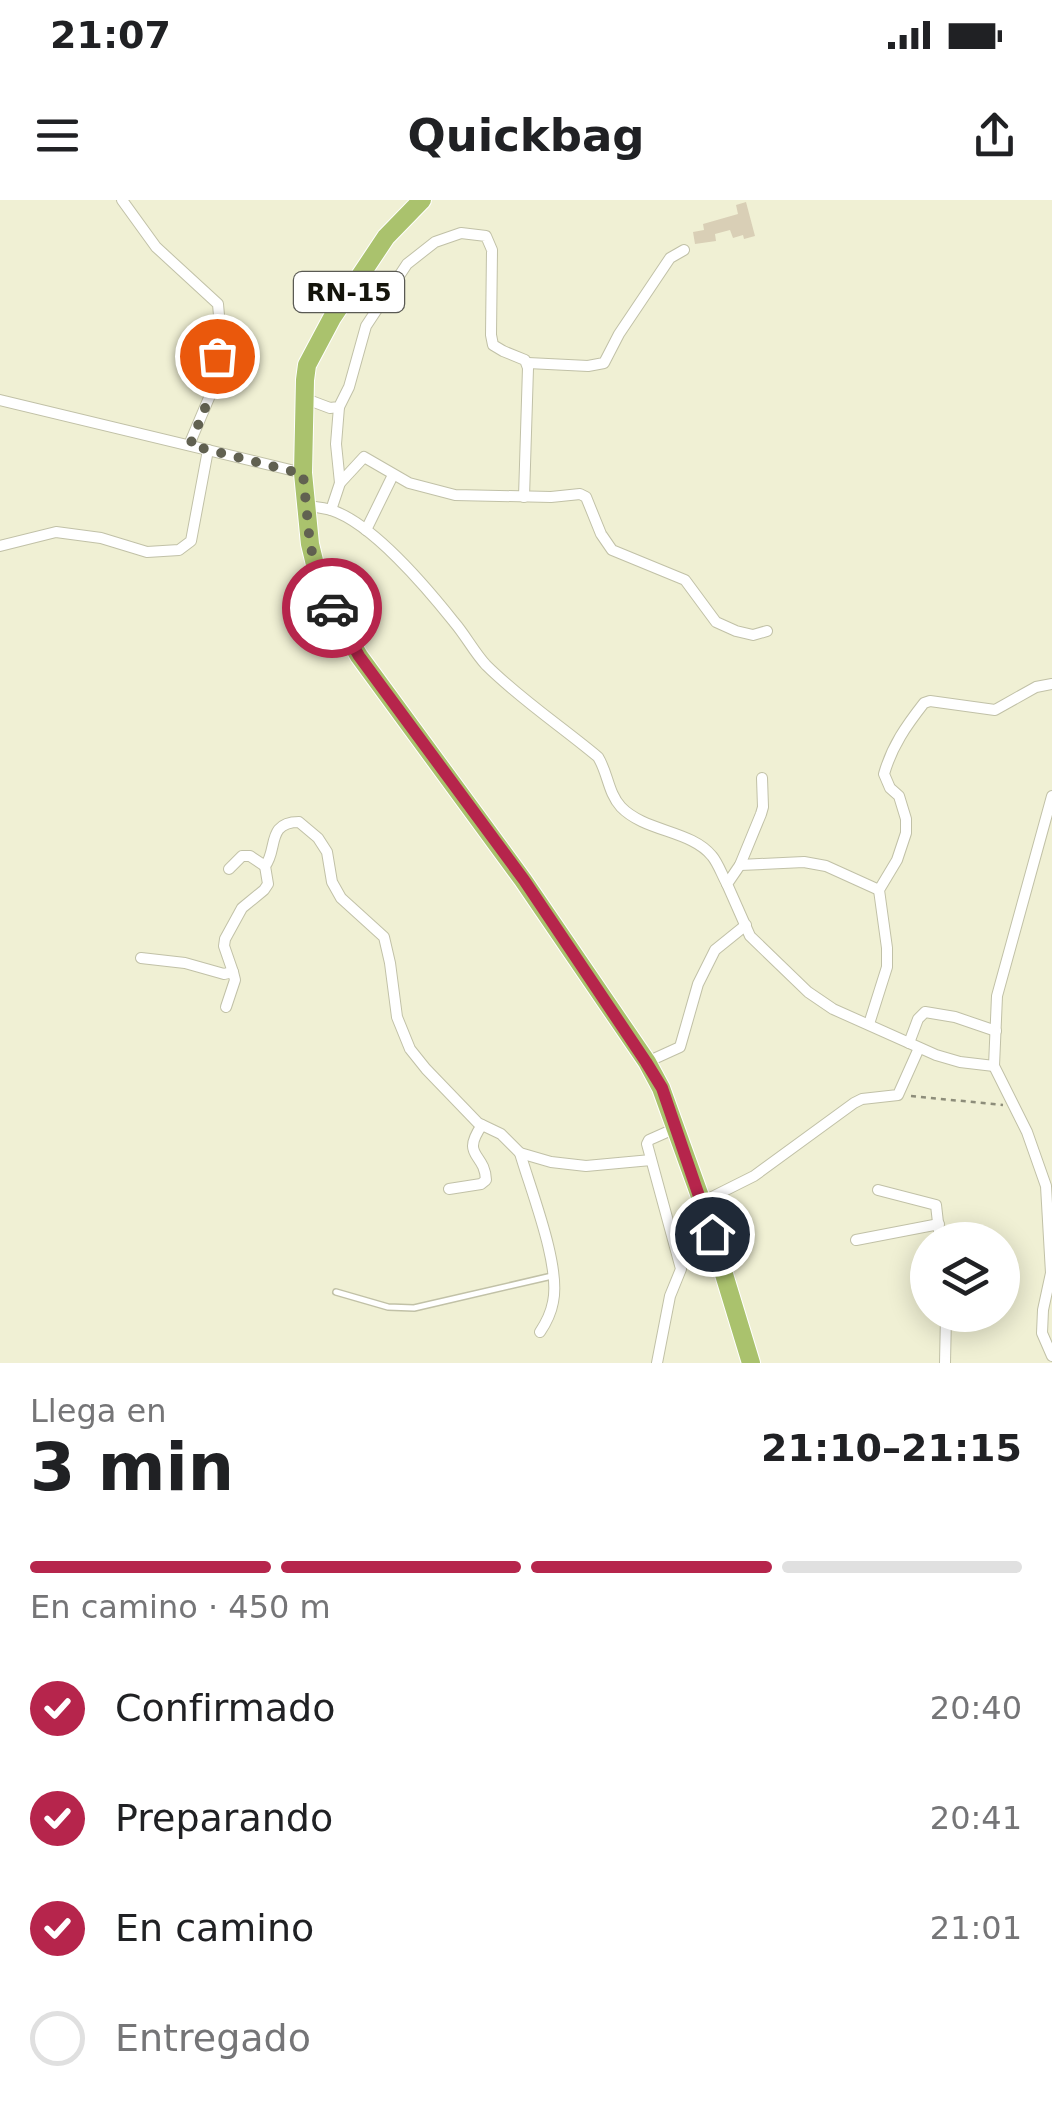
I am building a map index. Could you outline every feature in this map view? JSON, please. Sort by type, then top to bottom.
[{"type":"main road","name":"RN-15","points":[[421,200],[386,237],[332,318],[307,364],[303,474],[310,544],[318,576],[359,656],[524,880],[662,1088],[702,1202],[750,1363]]},
{"type":"street","points":[[122,200],[156,247],[218,304],[220,327],[214,386],[190,445]]},
{"type":"street","points":[[340,483],[336,444],[339,406],[349,387],[366,326],[407,264],[436,242],[461,233],[486,236],[492,250],[494,345],[528,363],[588,366],[604,363],[670,258],[684,250]]},
{"type":"street","points":[[524,497],[528,363]]},
{"type":"street","points":[[306,398],[330,408],[339,406]]},
{"type":"street","points":[[0,400],[303,474]]},
{"type":"street","points":[[0,546],[56,532],[101,538],[147,552],[179,550],[192,541],[208,450]]},
{"type":"street","points":[[331,510],[340,483],[364,456],[409,482],[455,495],[580,494],[586,497],[600,534],[612,550],[685,580],[716,622],[736,632],[767,632]]},
{"type":"street","points":[[366,530],[393,475]]},
{"type":"street","points":[[308,506],[331,510],[366,530],[426,588],[481,660],[512,691],[598,758],[612,795],[623,809],[651,826],[700,846],[712,856],[750,936],[808,992],[832,1009],[914,1046],[960,1062],[994,1066]]},
{"type":"street","points":[[869,1024],[886,967],[879,890],[897,860],[906,833],[899,796],[884,774],[890,752],[924,703],[995,710],[1036,687],[1052,684]]},
{"type":"street","points":[[727,884],[740,866],[763,807],[762,778]]},
{"type":"street","points":[[1052,796],[997,996],[994,1066],[1049,1186],[1051,1273],[1042,1334],[1052,1356]]},
{"type":"street","points":[[265,866],[275,834],[283,825],[299,822],[318,838],[327,852],[332,882],[341,898],[384,937],[397,1017],[410,1049],[482,1126],[501,1134],[520,1152],[569,1166],[651,1160]]},
{"type":"street","points":[[226,1007],[235,980],[225,940],[242,908],[268,884],[265,866],[250,856],[242,856],[230,869]]},
{"type":"street","points":[[740,866],[804,862],[826,866],[879,890]]},
{"type":"street","points":[[646,1062],[680,1048],[698,984],[715,950],[746,924]]},
{"type":"street","points":[[141,958],[185,962],[224,974],[233,972]]},
{"type":"street","points":[[702,1202],[754,1176],[854,1103],[898,1094],[914,1046],[918,1019],[926,1012],[996,1031]]},
{"type":"street","points":[[449,1189],[486,1180],[472,1139],[482,1126]]},
{"type":"street","points":[[657,1363],[670,1296],[680,1269],[647,1148],[649,1140],[676,1128]]},
{"type":"street","points":[[520,1152],[554,1275],[554,1300],[540,1332]]},
{"type":"street","points":[[878,1190],[936,1205],[939,1222]]},
{"type":"street","points":[[856,1240],[910,1230]]},
{"type":"street","points":[[945,1363],[946,1332]]},
{"type":"lane","points":[[336,1292],[388,1307],[414,1308],[554,1275]]},
{"type":"path","points":[[898,1094],[1014,1106]]},
{"type":"building","points":[[746,202],[755,236],[733,238],[730,230],[715,234],[716,241],[695,244],[693,232],[704,230],[703,224],[738,214],[736,205]]},
{"type":"way so far","points":[[217,356],[214,386],[190,445],[303,474],[310,544],[332,608]]},
{"type":"route","points":[[332,608],[359,656],[524,880],[662,1088],[712,1234]]}]
